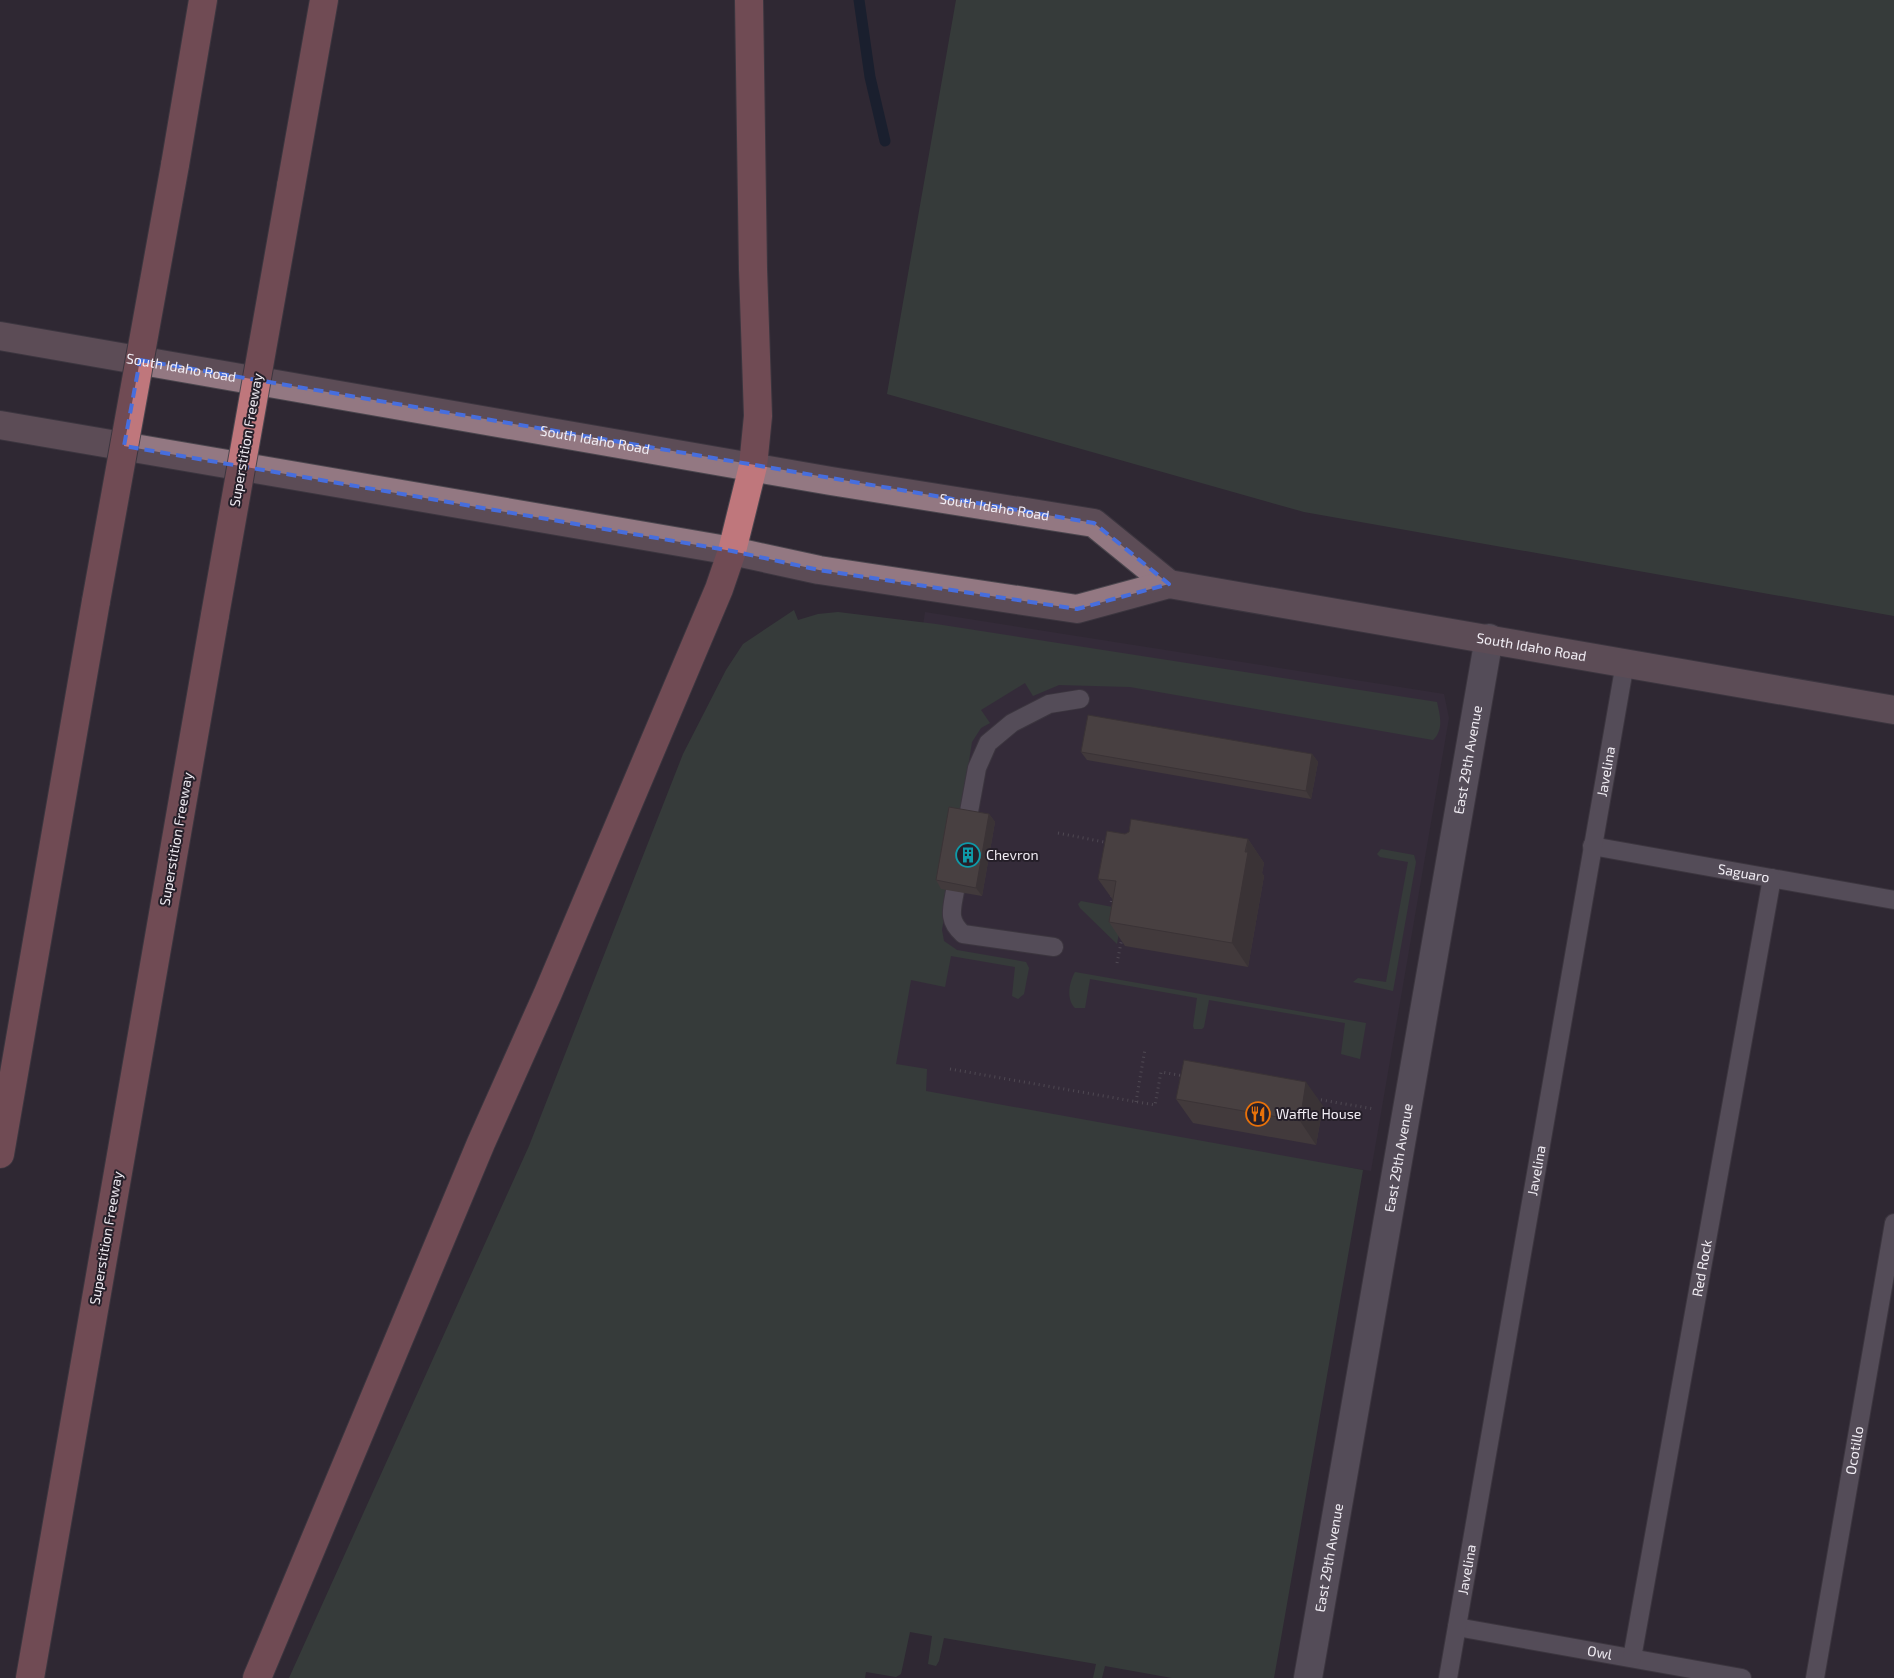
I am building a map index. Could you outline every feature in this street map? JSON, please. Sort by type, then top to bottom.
[{"type":"highway","points":[[0,1154],[203,0]]},
{"type":"highway","name":"Superstition Freeway","points":[[30,1678],[324,0]]},
{"type":"highway","points":[[257,1678],[480,1144],[548,993],[711,608],[732,552],[753,466],[758,416],[753,269],[749,0]]},
{"type":"main road","name":"South Idaho Road","points":[[0,336],[831,481],[1094,523],[1169,584]]},
{"type":"main road","name":"South Idaho Road","points":[[0,424],[732,552],[819,570],[1077,609],[1169,584],[1489,638],[1894,710]]},
{"type":"street","name":"East 29th Avenue","points":[[1308,1678],[1489,638]]},
{"type":"lane","name":"Javelina","points":[[1448,1678],[1625,663]]},
{"type":"lane","points":[[968,817],[977,768],[988,744],[1012,723],[1048,704],[1080,699]]},
{"type":"lane","name":"Saguaro","points":[[1592,846],[1894,900]]},
{"type":"lane","name":"Red Rock","points":[[1632,1658],[1772,878]]},
{"type":"lane","points":[[955,891],[952,914],[954,926],[962,934],[1054,947]]},
{"type":"lane","name":"Ocotillo","points":[[1814,1678],[1894,1224]]},
{"type":"lane","name":"Owl","points":[[1457,1627],[1742,1678]]},
{"type":"path","points":[[1058,833],[1112,843]]},
{"type":"path","points":[[1114,887],[1111,904],[1119,905]]},
{"type":"path","points":[[1117,963],[1122,935]]},
{"type":"path","points":[[1136,1102],[1145,1048]]},
{"type":"path","points":[[950,1069],[1155,1106],[1161,1072],[1191,1077]]},
{"type":"path","points":[[1308,1098],[1377,1110]]},
{"type":"highlighted area","points":[[140,360],[1094,523],[1169,584],[1077,609],[819,570],[732,551],[124,446]]},
{"type":"shaded area","points":[[925,612],[1444,694],[1449,718],[1371,1171],[854,1088]]},
{"type":"green space","points":[[956,0],[1894,0],[1894,616],[1304,512],[887,394]]},
{"type":"green space","points":[[794,610],[798,620],[818,614],[838,612],[936,624],[1437,702],[1440,727],[1433,740],[1130,687],[1059,685],[1033,696],[1025,683],[981,710],[990,723],[981,728],[972,742],[942,930],[944,941],[957,950],[1026,962],[1029,968],[1024,994],[1018,999],[1012,996],[1015,967],[951,956],[945,987],[911,980],[896,1064],[927,1069],[926,1091],[1363,1170],[1274,1678],[1172,1678],[1105,1666],[1102,1678],[1093,1678],[1096,1664],[944,1638],[939,1661],[936,1666],[928,1664],[932,1636],[910,1632],[901,1674],[896,1677],[866,1672],[865,1678],[289,1678],[529,1146],[683,754],[726,670],[743,644]]},
{"type":"green space","points":[[1381,849],[1414,855],[1416,862],[1393,991],[1353,982],[1358,978],[1386,982],[1408,862],[1380,857],[1377,854]]},
{"type":"green space","points":[[1081,901],[1123,909],[1117,944],[1080,908],[1078,904]]},
{"type":"green space","points":[[1075,972],[1366,1023],[1360,1059],[1341,1054],[1345,1023],[1209,1000],[1204,1027],[1202,1029],[1194,1029],[1197,998],[1090,979],[1085,1008],[1075,1008],[1070,1000],[1069,991]]},
{"type":"building","points":[[1088,715],[1312,754],[1306,791],[1081,752]]},
{"type":"building","name":"Chevron","points":[[949,807],[989,814],[976,888],[936,880]]},
{"type":"building","points":[[1131,819],[1248,839],[1245,852],[1248,852],[1232,943],[1109,922],[1116,881],[1098,879],[1107,831],[1125,834],[1129,832]]},
{"type":"building","points":[[1184,1060],[1306,1082],[1300,1121],[1176,1099]]},
{"type":"waterway","points":[[859,0],[870,77],[885,141]]},
{"type":"place","name":"Chevron","points":[[968,855]]},
{"type":"place","name":"Waffle House","points":[[1258,1114]]}]
